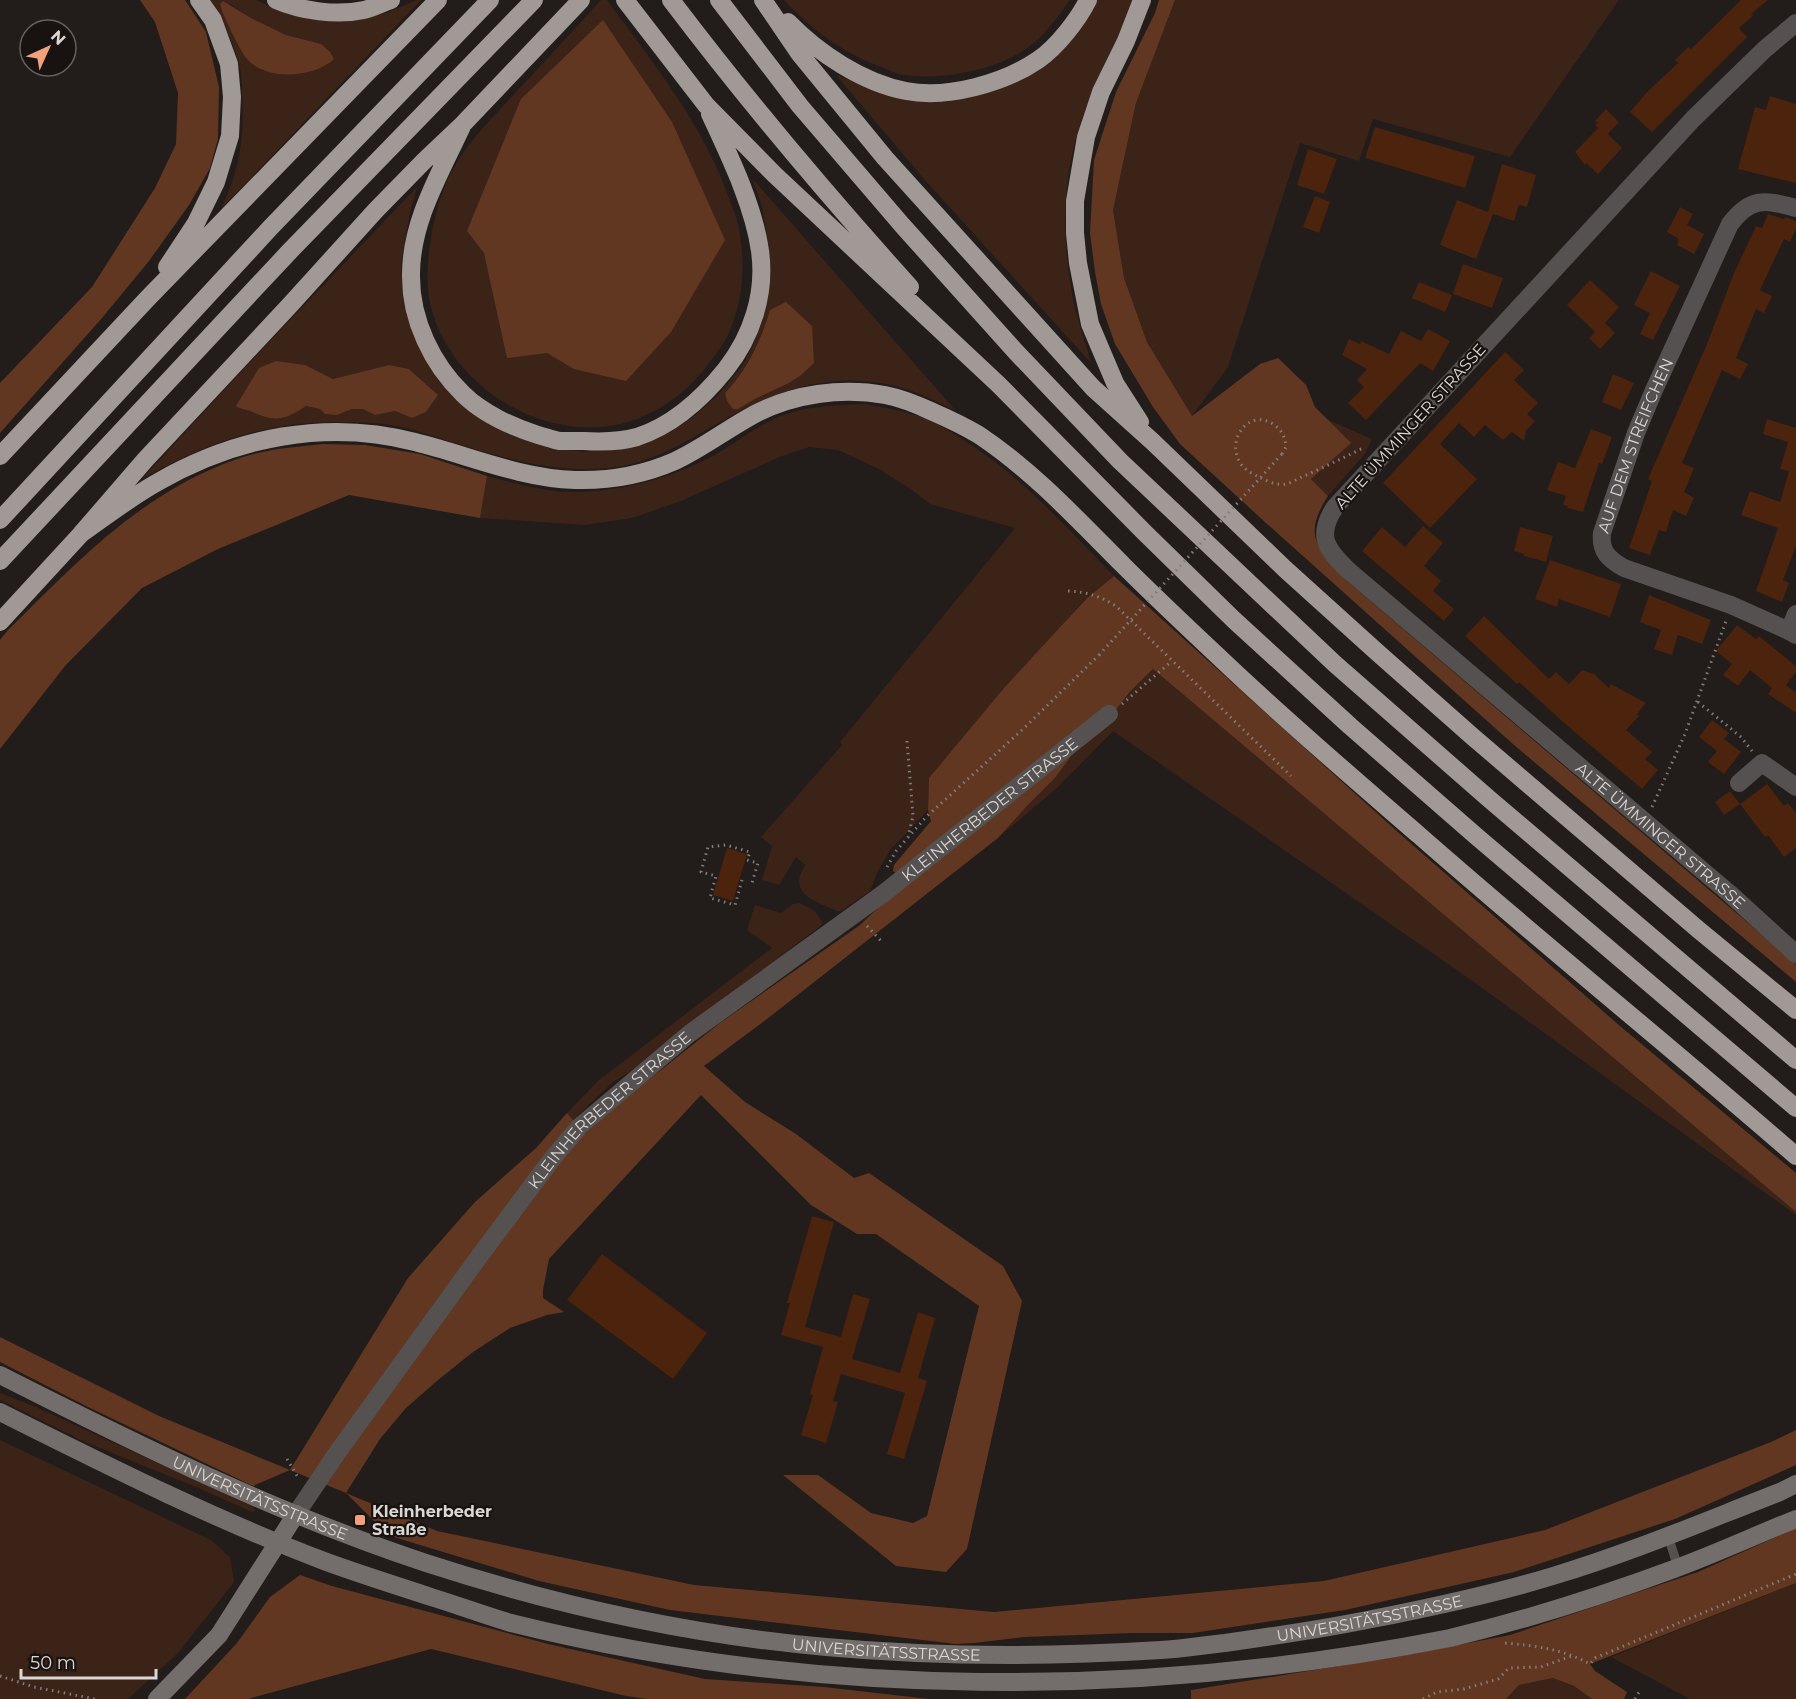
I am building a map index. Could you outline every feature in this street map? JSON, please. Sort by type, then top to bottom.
[{"type":"highway","points":[[148,298],[195,222],[216,182],[230,136],[232,97],[229,64],[213,20],[199,0]]},
{"type":"highway","points":[[276,0],[308,10],[329,12],[364,10],[391,0]]},
{"type":"highway","points":[[0,456],[148,298],[438,0]]},
{"type":"highway","points":[[0,520],[271,227],[490,0]]},
{"type":"highway","points":[[0,561],[281,261],[534,0]]},
{"type":"highway","points":[[0,622],[145,460],[376,210],[463,124],[581,0]]},
{"type":"highway","points":[[671,0],[728,75],[853,224],[999,385]]},
{"type":"highway","points":[[719,0],[800,106],[902,225],[1016,352],[1120,461],[1335,664],[1488,798],[1796,1060]]},
{"type":"highway","points":[[764,0],[803,37],[843,66],[907,91],[940,92],[966,90],[992,82],[1039,59],[1083,11],[1088,0]]},
{"type":"highway","points":[[764,0],[799,52],[885,158],[1093,388],[1153,442],[1285,569],[1465,730],[1796,1010]]},
{"type":"highway","points":[[1142,0],[1126,41],[1101,92],[1086,137],[1075,201],[1075,233],[1078,263],[1090,324],[1115,382],[1153,442]]},
{"type":"highway","points":[[629,6],[706,105],[776,175],[999,385],[1234,620],[1350,726],[1476,836],[1796,1108]]},
{"type":"highway","points":[[463,124],[422,211],[413,243],[411,291],[419,326],[449,378],[464,395],[494,416],[523,430],[559,440],[600,442],[635,438],[664,426],[687,410],[710,389],[732,361],[748,333],[758,304],[761,279],[760,250],[754,223],[732,163],[706,105]]},
{"type":"highway","points":[[81,534],[156,482],[195,463],[251,442],[286,435],[349,432],[381,435],[421,443],[510,470],[550,477],[593,480],[646,472],[676,460],[759,412],[788,401],[825,393],[855,392],[887,396],[919,406],[974,432],[1006,454],[1054,495],[1142,584],[1233,670],[1413,830],[1796,1156]]},
{"type":"main road","name":"UNIVERSITÄTSSTRASSE","points":[[0,1375],[196,1472],[382,1547],[477,1579],[567,1603],[662,1624],[738,1637],[824,1647],[990,1656],[1164,1650],[1305,1632],[1457,1602],[1554,1576],[1668,1536],[1796,1484]]},
{"type":"main road","name":"UNIVERSITÄTSSTRASSE","points":[[0,1412],[112,1468],[279,1542],[373,1578],[509,1622],[628,1650],[702,1664],[907,1686],[1085,1688],[1196,1680],[1317,1664],[1447,1638],[1585,1600],[1678,1567],[1796,1519]]},
{"type":"main road","name":"KLEINHERBEDER STRASSE","points":[[162,1698],[219,1635],[296,1514]]},
{"type":"street","name":"ALTE ÜMMINGER STRASSE","points":[[1796,23],[1693,118],[1335,507],[1324,529],[1325,542],[1333,555],[1349,571],[1729,893],[1796,954]]},
{"type":"street","name":"AUF DEM STREIFCHEN","points":[[1793,633],[1731,605],[1616,564],[1602,549],[1602,533],[1624,466],[1654,390],[1730,224],[1747,206],[1760,202],[1773,202],[1796,208]]},
{"type":"street","points":[[1793,633],[1796,614]]},
{"type":"street","name":"KLEINHERBEDER STRASSE","points":[[296,1514],[337,1452],[481,1254],[552,1159],[579,1127],[689,1034],[884,893],[1109,714]]},
{"type":"street","points":[[1739,783],[1762,763],[1796,787]]},
{"type":"lane","points":[[1668,1536],[1678,1567]]},
{"type":"path","points":[[884,893],[888,865],[896,851],[927,816],[1099,655],[1282,454],[1286,447],[1286,440],[1283,433],[1272,423],[1253,420],[1246,424],[1239,431],[1236,447],[1241,465],[1250,472],[1274,483],[1286,484],[1360,449],[1388,448]]},
{"type":"path","points":[[1068,591],[1100,596],[1116,606],[1291,776]]},
{"type":"path","points":[[1651,808],[1675,759],[1698,702],[1731,605]]},
{"type":"path","points":[[1109,714],[1172,661]]},
{"type":"path","points":[[1698,702],[1741,737],[1762,763]]},
{"type":"path","points":[[907,741],[913,816],[908,838]]},
{"type":"path","points":[[742,880],[735,905],[710,898],[716,876],[701,872],[708,847],[726,845],[750,852],[747,860],[758,863],[752,884]]},
{"type":"path","points":[[856,913],[883,943]]},
{"type":"path","points":[[1500,1643],[1557,1650],[1574,1655],[1590,1664],[1595,1658],[1796,1574]]},
{"type":"path","points":[[1423,1699],[1437,1692],[1464,1689],[1498,1679],[1509,1668],[1541,1667],[1574,1655]]},
{"type":"path","points":[[0,1676],[34,1687],[94,1699]]},
{"type":"path","points":[[1635,1699],[1640,1692]]},
{"type":"shaded area","points":[[140,0],[185,0],[206,32],[219,87],[218,139],[210,168],[189,205],[149,261],[0,433],[0,383],[92,287],[155,188],[176,144],[178,93],[155,22]]},
{"type":"shaded area","points":[[210,0],[256,0],[293,16],[326,20],[359,20],[421,0],[221,209],[232,182],[239,154],[243,126],[242,84],[236,54]],"holes":[[[220,4],[230,4],[251,18],[286,35],[321,44],[263,71],[247,59]]]},
{"type":"shaded area","points":[[601,0],[607,0],[659,71],[691,119],[705,145],[736,217],[741,238],[743,267],[740,295],[728,335],[719,350],[693,381],[670,401],[644,416],[616,425],[586,427],[556,424],[527,414],[500,400],[476,381],[455,358],[440,332],[430,303],[428,260],[440,198],[459,160],[486,125]]},
{"type":"shaded area","points":[[784,0],[1070,0],[1043,35],[1016,55],[981,69],[955,74],[913,76],[898,74],[841,48],[805,21]]},
{"type":"shaded area","points":[[1097,0],[1136,0],[1085,109],[1074,145],[1067,187],[1066,251],[1076,311],[1091,363],[924,179],[836,75],[873,89],[929,100],[1071,40]]},
{"type":"shaded area","points":[[1159,0],[1175,0],[1136,103],[1113,210],[1124,278],[1147,342],[1192,416],[1260,364],[1278,358],[1306,385],[1315,407],[1351,443],[1311,479],[1328,496],[1320,510],[1315,533],[1317,542],[1328,560],[1347,581],[1796,964],[1796,982],[1514,745],[1180,444],[1153,407],[1115,344],[1101,304],[1090,233],[1094,160],[1116,92],[1155,13]]},
{"type":"shaded area","points":[[1175,0],[1619,0],[1510,157],[1373,119],[1359,161],[1300,143],[1228,367],[1192,416],[1147,342],[1124,278],[1113,210],[1136,103]]},
{"type":"shaded area","points":[[223,1],[286,35],[321,44],[334,59],[315,70],[303,73],[278,74],[255,66],[247,59],[224,16],[220,4]]},
{"type":"shaded area","points":[[603,20],[672,122],[725,240],[671,332],[626,381],[574,369],[547,353],[507,358],[484,253],[467,231],[521,99]]},
{"type":"shaded area","points":[[752,178],[956,411],[906,389],[881,383],[833,381],[787,391],[764,400],[658,455],[631,464],[596,469],[533,464],[389,425],[359,422],[310,423],[260,430],[236,437],[190,454],[143,478],[417,187],[401,263],[403,292],[409,319],[480,417],[515,437],[550,448],[586,452],[630,446],[661,437],[692,418],[718,395],[743,365],[755,341],[762,322],[771,273],[762,207]],"holes":[[[770,310],[814,362],[789,383],[738,409],[733,409],[725,393],[752,354]],[[389,365],[409,369],[438,395],[426,412],[412,418],[395,411],[375,415],[364,409],[352,409],[337,415],[306,406],[284,416],[269,416],[246,409],[305,366],[333,379]]]},
{"type":"shaded area","points":[[786,302],[812,326],[814,363],[789,383],[738,409],[733,409],[725,393],[752,354],[770,310]]},
{"type":"shaded area","points":[[276,361],[305,365],[333,379],[389,365],[409,369],[438,395],[426,412],[412,418],[395,411],[375,415],[363,409],[352,409],[337,415],[325,414],[320,409],[306,406],[291,415],[272,418],[236,406],[259,368]]},
{"type":"shaded area","points":[[866,404],[930,420],[988,457],[1045,505],[1114,576],[1086,598],[929,778],[928,810],[890,850],[870,891],[841,911],[837,911],[812,900],[801,890],[800,875],[805,865],[796,857],[779,885],[762,880],[772,846],[761,837],[842,745],[840,742],[1015,528],[930,504],[879,469],[838,450],[809,447],[782,456],[681,501],[632,518],[585,525],[480,518],[487,476],[531,487],[566,492],[630,486],[664,477],[697,464],[783,415],[818,407]]},
{"type":"shaded area","points":[[1326,419],[1372,439],[1365,454],[1328,496],[1311,479],[1350,443]]},
{"type":"shaded area","points":[[323,444],[365,445],[420,454],[487,476],[480,518],[349,495],[218,549],[142,588],[65,666],[0,749],[0,640],[86,554],[141,510],[171,490],[203,473],[258,453]]},
{"type":"shaded area","points":[[1114,576],[1400,834],[1620,1026],[1796,1173],[1796,1212],[1153,669],[1129,693],[1104,725],[1075,751],[1055,778],[998,838],[704,1066],[745,1102],[796,1134],[854,1178],[869,1173],[1003,1266],[1022,1301],[967,1549],[946,1572],[896,1566],[783,1475],[818,1475],[871,1513],[913,1523],[927,1516],[979,1306],[876,1234],[857,1234],[811,1205],[701,1095],[549,1259],[543,1298],[564,1312],[547,1315],[510,1328],[473,1352],[438,1380],[406,1408],[380,1439],[346,1493],[290,1470],[408,1278],[475,1202],[536,1148],[567,1113],[585,1134],[607,1113],[720,1023],[860,925],[907,881],[893,871],[894,865],[931,821],[928,810],[929,778],[1005,687],[1087,598]]},
{"type":"shaded area","points":[[1153,669],[1796,1212],[1796,1215],[1471,980],[1113,731],[1057,788],[998,838],[1055,778],[1075,751]]},
{"type":"shaded area","points":[[800,903],[815,911],[823,923],[818,928],[684,1028],[631,1071],[613,1082],[573,1120],[567,1113],[599,1080],[772,948],[747,930],[755,905],[781,913],[793,904]]},
{"type":"shaded area","points":[[0,1337],[159,1416],[290,1470],[253,1486],[0,1362]]},
{"type":"shaded area","points":[[0,1393],[36,1407],[253,1507],[255,1511],[252,1512],[85,1442],[0,1400]]},
{"type":"shaded area","points":[[1796,1430],[1796,1465],[1675,1519],[1514,1572],[1345,1610],[1193,1633],[1024,1637],[956,1644],[670,1610],[539,1581],[374,1531],[376,1523],[346,1493],[437,1531],[694,1585],[994,1612],[1324,1581],[1545,1530],[1771,1442]]},
{"type":"shaded area","points":[[0,1440],[211,1540],[230,1557],[234,1582],[178,1653],[128,1699],[0,1699]]},
{"type":"shaded area","points":[[1796,1528],[1796,1583],[1590,1664],[1595,1671],[1627,1692],[1624,1699],[1592,1699],[1574,1686],[1553,1678],[1519,1685],[1506,1699],[1191,1699],[1191,1690],[1400,1656],[1510,1635],[1698,1572]]},
{"type":"shaded area","points":[[300,1575],[332,1586],[548,1644],[705,1679],[824,1687],[929,1699],[647,1699],[626,1696],[431,1649],[248,1699],[185,1699],[237,1643],[270,1597]]},
{"type":"shaded area","points":[[1796,1583],[1796,1699],[1690,1699],[1611,1657]]},
{"type":"shaded area","points":[[1553,1678],[1574,1686],[1592,1699],[1506,1699],[1519,1685]]},
{"type":"building","points":[[1741,0],[1768,0],[1739,28],[1747,37],[1652,132],[1630,112],[1647,92],[1678,63],[1675,60],[1688,47],[1691,49]]},
{"type":"building","points":[[1770,96],[1796,104],[1796,183],[1738,169],[1755,107],[1766,110]]},
{"type":"building","points":[[1606,109],[1619,122],[1608,134],[1622,148],[1598,174],[1586,163],[1585,165],[1575,152],[1598,128],[1595,125],[1598,123],[1595,121]]},
{"type":"building","points":[[1375,127],[1475,156],[1465,188],[1365,158]]},
{"type":"building","points":[[1308,149],[1337,159],[1324,194],[1297,185]]},
{"type":"building","points":[[1502,164],[1536,175],[1527,207],[1519,205],[1514,221],[1493,214],[1476,259],[1440,245],[1457,200],[1488,212]]},
{"type":"building","points":[[1315,196],[1330,202],[1319,233],[1303,227]]},
{"type":"building","points":[[1680,207],[1693,214],[1687,225],[1704,234],[1694,254],[1677,245],[1679,239],[1667,232]]},
{"type":"building","points":[[1768,214],[1796,221],[1796,229],[1790,242],[1784,239],[1760,290],[1772,296],[1764,313],[1756,309],[1736,358],[1748,364],[1740,379],[1722,370],[1682,463],[1694,468],[1684,492],[1694,498],[1686,516],[1673,510],[1666,532],[1659,530],[1650,555],[1629,548],[1652,481],[1648,479],[1707,344],[1734,273],[1756,226],[1762,228]]},
{"type":"building","points":[[1463,264],[1503,278],[1492,308],[1453,294]]},
{"type":"building","points":[[1651,271],[1680,286],[1653,340],[1640,334],[1650,313],[1634,305]]},
{"type":"building","points":[[1590,280],[1619,307],[1605,323],[1615,333],[1600,349],[1589,338],[1595,332],[1567,305]]},
{"type":"building","points":[[1419,282],[1452,295],[1445,312],[1412,298]]},
{"type":"building","points":[[1428,329],[1450,341],[1433,371],[1420,363],[1366,420],[1348,403],[1364,387],[1357,380],[1367,369],[1342,355],[1349,339],[1360,344],[1361,341],[1389,354],[1401,331],[1421,341]]},
{"type":"building","points":[[1505,352],[1524,370],[1514,380],[1538,403],[1527,414],[1535,421],[1526,431],[1524,441],[1512,432],[1503,440],[1485,425],[1474,437],[1459,423],[1440,444],[1477,479],[1430,528],[1383,483]]},
{"type":"building","points":[[1613,374],[1634,383],[1621,410],[1602,402]]},
{"type":"building","points":[[1767,419],[1796,428],[1796,546],[1783,580],[1789,583],[1782,602],[1756,591],[1778,528],[1741,515],[1750,491],[1780,502],[1789,471],[1780,469],[1788,442],[1763,434]]},
{"type":"building","points":[[1591,429],[1612,437],[1602,464],[1599,463],[1583,512],[1567,508],[1568,506],[1563,505],[1566,496],[1547,490],[1558,462],[1575,468]]},
{"type":"building","points":[[1423,526],[1443,543],[1424,566],[1441,581],[1433,591],[1454,609],[1444,621],[1362,551],[1382,527],[1405,547]]},
{"type":"building","points":[[1520,527],[1553,536],[1546,562],[1514,551]]},
{"type":"building","points":[[1550,560],[1621,584],[1610,617],[1559,599],[1557,607],[1535,599]]},
{"type":"building","points":[[1649,595],[1711,620],[1702,644],[1678,635],[1672,655],[1654,649],[1661,630],[1640,622]]},
{"type":"building","points":[[1484,616],[1549,679],[1556,672],[1569,684],[1582,670],[1594,674],[1609,688],[1611,684],[1646,703],[1637,714],[1639,716],[1626,730],[1652,752],[1645,759],[1658,770],[1642,789],[1519,682],[1517,684],[1465,636]]},
{"type":"building","points":[[1737,625],[1756,639],[1759,636],[1796,666],[1796,672],[1786,685],[1796,692],[1796,713],[1768,694],[1772,688],[1750,670],[1738,686],[1723,675],[1732,664],[1716,651]]},
{"type":"building","points":[[1712,720],[1729,733],[1724,739],[1741,752],[1724,774],[1708,762],[1717,751],[1699,737]]},
{"type":"building","points":[[1767,784],[1784,806],[1788,803],[1796,813],[1796,848],[1784,857],[1768,835],[1765,837],[1740,804]]},
{"type":"building","points":[[1730,791],[1740,804],[1724,815],[1715,802]]},
{"type":"building","points":[[727,848],[747,854],[733,901],[713,895]]},
{"type":"building","points":[[812,1216],[834,1222],[805,1327],[841,1337],[853,1294],[870,1299],[852,1359],[900,1373],[918,1312],[935,1318],[918,1378],[927,1381],[904,1459],[887,1454],[905,1393],[841,1374],[833,1401],[838,1402],[826,1443],[801,1435],[813,1395],[810,1394],[823,1347],[781,1335],[790,1303],[787,1303]]},
{"type":"building","points":[[602,1254],[707,1333],[673,1379],[567,1300]]},
{"type":"place","name":"Kleinherbeder Straße","points":[[360,1520]]}]
